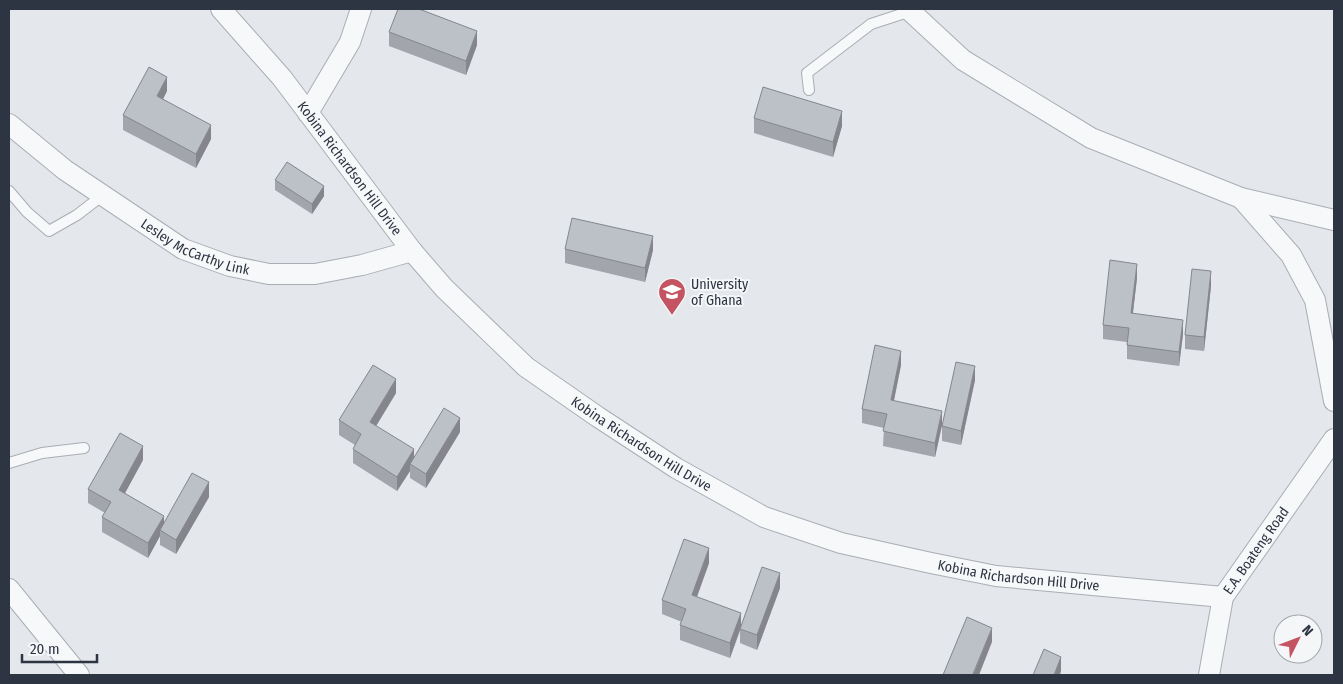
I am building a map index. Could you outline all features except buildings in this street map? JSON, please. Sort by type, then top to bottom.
[{"type":"street","name":"Kobina Richardson Hill Drive","points":[[221,9],[282,78],[412,250],[444,288],[526,367],[676,468],[764,517],[841,543],[996,576],[1223,597]]},
{"type":"street","points":[[308,113],[350,42],[361,9]]},
{"type":"street","points":[[909,10],[963,60],[1091,138],[1241,198],[1334,220]]},
{"type":"street","name":"Lesley McCarthy Link","points":[[9,124],[65,170],[183,249],[230,266],[269,274],[315,274],[362,265],[412,250]]},
{"type":"street","points":[[1241,198],[1291,255],[1315,300],[1334,401]]},
{"type":"street","name":"E.A. Boateng Road","points":[[1208,675],[1223,597],[1334,439]]},
{"type":"street","points":[[9,589],[79,675]]},
{"type":"lane","points":[[809,90],[807,72],[871,24],[909,10]]},
{"type":"lane","points":[[9,191],[27,212],[49,230],[103,195]]},
{"type":"lane","points":[[9,463],[42,453],[84,448]]},
{"type":"place","name":"University of Ghana","points":[[672,316]]}]
